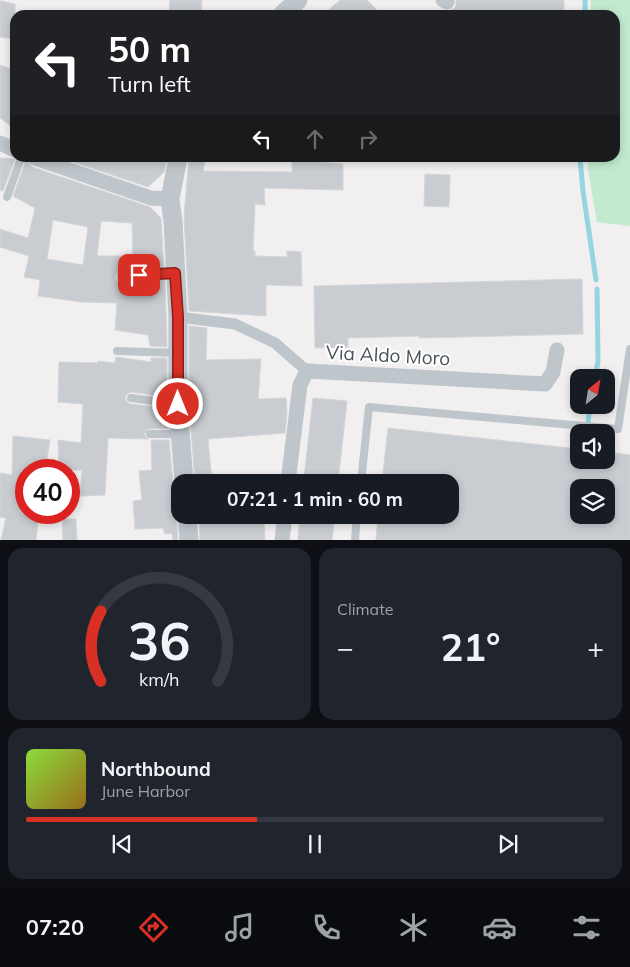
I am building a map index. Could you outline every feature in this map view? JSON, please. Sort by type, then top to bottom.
[{"type":"street","points":[[287,10],[298,0]]},
{"type":"street","points":[[47,162],[151,198],[170,199]]},
{"type":"street","points":[[177,162],[170,199],[178,317],[177,434],[183,474]]},
{"type":"street","points":[[178,317],[235,324],[275,343],[307,370]]},
{"type":"street","name":"Via Aldo Moro","points":[[289,474],[300,385],[307,370],[545,384],[553,372],[557,350]]},
{"type":"street","points":[[188,524],[189,540]]},
{"type":"street","points":[[282,540],[284,524]]},
{"type":"lane","points":[[7,197],[20,162]]},
{"type":"lane","points":[[122,277],[175,273]]},
{"type":"lane","points":[[362,474],[368,407],[618,430],[630,349]]},
{"type":"lane","points":[[117,351],[178,353]]},
{"type":"lane","points":[[131,398],[178,404]]},
{"type":"lane","points":[[150,434],[177,434]]},
{"type":"lane","points":[[355,540],[356,524]]},
{"type":"green space","points":[[591,0],[630,0],[630,226],[597,222],[588,162],[620,162],[620,10],[590,10]]},
{"type":"building","points":[[170,0],[202,0],[201,10],[169,10]]},
{"type":"building","points":[[340,0],[367,0],[377,10],[329,10]]},
{"type":"building","points":[[456,0],[564,0],[564,10],[452,10],[456,6]]},
{"type":"building","points":[[0,1],[15,4],[15,10],[10,10],[10,38],[0,37]]},
{"type":"building","points":[[0,65],[10,68],[10,125],[0,118]]},
{"type":"building","points":[[0,158],[10,159],[10,162],[14,162],[3,191],[0,190]]},
{"type":"building","points":[[25,162],[32,167],[150,207],[161,218],[164,268],[121,271],[115,277],[121,283],[165,279],[167,347],[150,346],[148,335],[115,330],[117,303],[81,302],[38,296],[40,280],[24,277],[29,256],[0,247],[0,229],[28,238],[35,208],[13,196]],"holes":[[[53,220],[88,227],[83,265],[47,259]],[[101,221],[132,223],[133,256],[97,256]]]},
{"type":"building","points":[[74,162],[166,162],[164,172],[148,187]]},
{"type":"building","points":[[189,162],[204,162],[203,171],[292,172],[292,162],[343,164],[343,190],[264,188],[265,205],[255,204],[253,251],[255,251],[255,256],[287,257],[287,251],[301,252],[302,286],[266,285],[266,316],[189,311],[184,216]]},
{"type":"building","points":[[425,174],[450,175],[449,207],[424,206]]},
{"type":"building","points":[[582,279],[583,334],[348,338],[348,347],[315,348],[314,286]]},
{"type":"building","points":[[189,326],[207,328],[206,360],[261,359],[258,399],[286,398],[285,433],[208,439],[211,474],[194,474],[189,404]]},
{"type":"building","points":[[116,357],[151,362],[151,358],[167,358],[167,397],[131,392],[125,398],[130,404],[167,408],[169,428],[148,429],[144,434],[148,439],[108,438],[105,495],[80,496],[82,470],[80,470],[80,459],[59,459],[58,440],[81,443],[83,404],[58,402],[59,362],[97,363],[98,361],[115,363]]},
{"type":"building","points":[[313,398],[347,401],[339,474],[304,474]]},
{"type":"building","points":[[388,428],[570,448],[570,469],[615,469],[615,453],[630,455],[630,540],[376,540],[377,524],[459,524],[459,474],[383,474]]},
{"type":"building","points":[[13,436],[50,440],[47,459],[15,459],[15,524],[38,524],[36,540],[1,540],[6,518],[0,517],[0,473],[12,475]]},
{"type":"building","points":[[151,440],[169,440],[172,474],[171,524],[177,524],[178,540],[173,540],[172,533],[165,534],[163,528],[135,529],[133,501],[142,500],[139,471],[152,470]]},
{"type":"building","points":[[62,524],[76,524],[77,540],[63,540]]},
{"type":"building","points":[[199,524],[264,524],[265,540],[200,540]]},
{"type":"building","points":[[299,524],[334,524],[332,540],[298,540]]},
{"type":"waterway","points":[[585,0],[585,10]]},
{"type":"waterway","points":[[580,162],[596,280]]},
{"type":"waterway","points":[[597,289],[597,369]]},
{"type":"waterway","points":[[588,423],[589,414]]},
{"type":"route","points":[[139,275],[175,273],[178,317],[178,404]]}]
